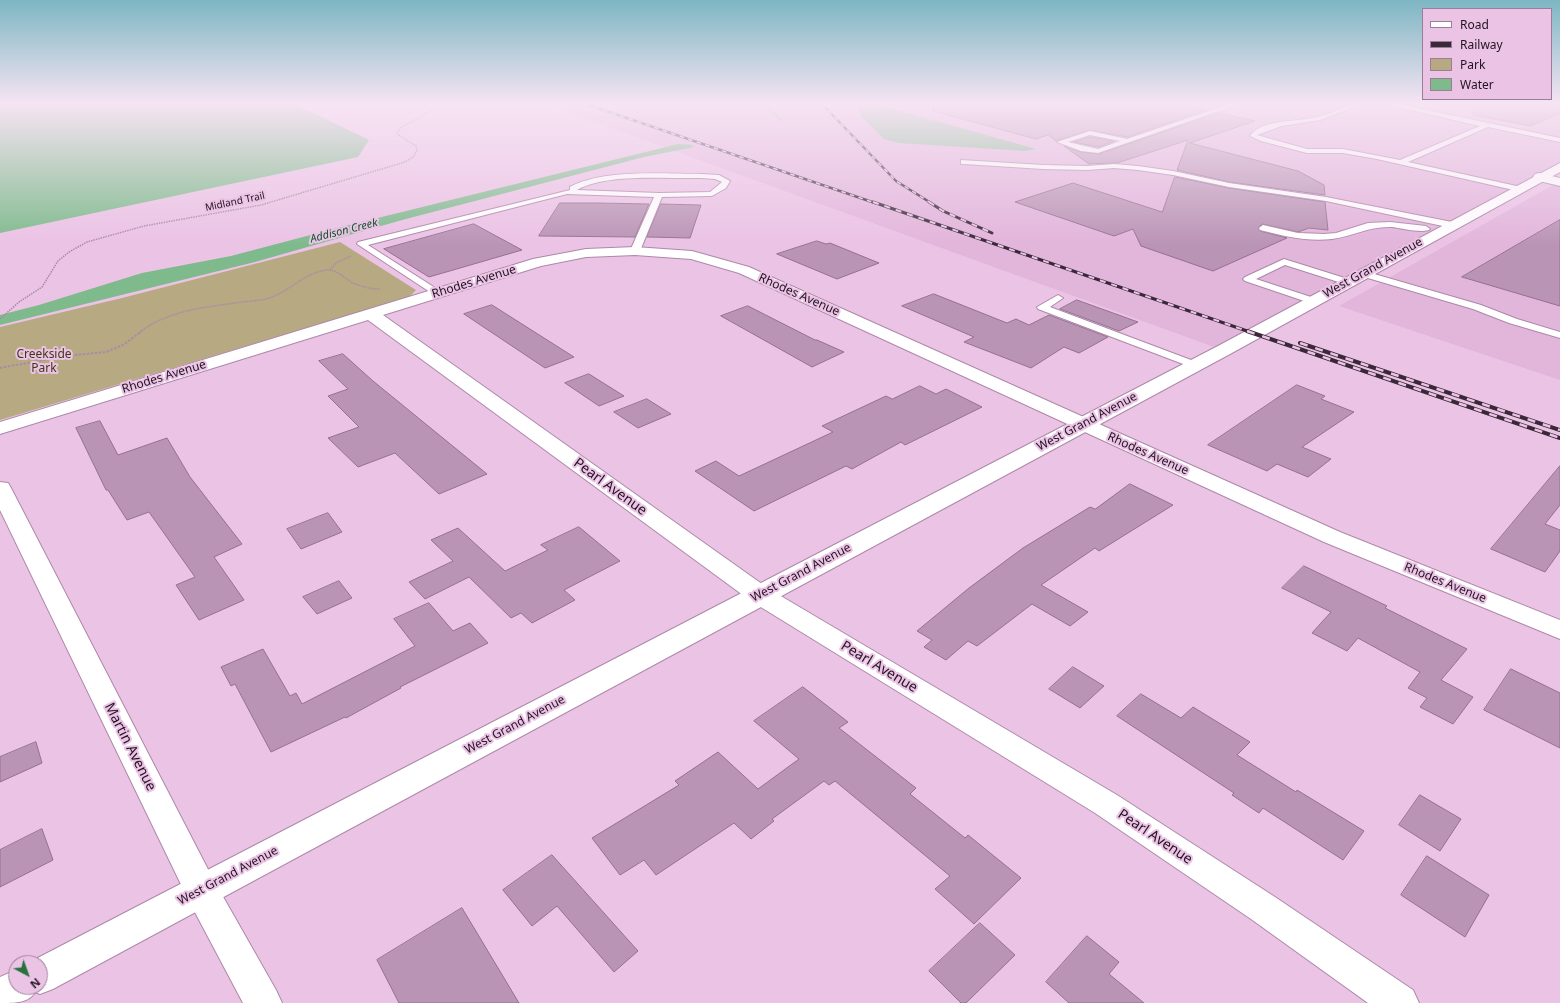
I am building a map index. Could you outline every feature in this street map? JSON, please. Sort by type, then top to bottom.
[{"type":"street","name":"West Grand Avenue","points":[[48,972],[1195,365],[1560,167]]},
{"type":"street","points":[[1539,178],[1560,182]]},
{"type":"street","name":"Rhodes Avenue","points":[[0,428],[538,262],[586,253],[635,251],[692,255],[744,270],[1332,537],[1560,630]]},
{"type":"street","name":"Pearl Avenue","points":[[370,313],[760,595],[1106,804],[1264,908],[1400,1003]]},
{"type":"street","name":"Martin Avenue","points":[[0,488],[201,890],[263,1003]]},
{"type":"lane","points":[[1306,151],[1343,151],[1402,162],[1518,189]]},
{"type":"lane","points":[[1402,162],[1428,151]]},
{"type":"lane","points":[[964,162],[1087,168],[1114,166],[1145,169],[1174,173],[1229,186],[1326,199],[1446,228]]},
{"type":"lane","points":[[436,293],[361,244],[567,192],[580,185],[616,177],[701,176],[716,177],[726,181],[723,186],[712,194],[659,195],[567,192]]},
{"type":"lane","points":[[635,251],[659,195]]},
{"type":"lane","points":[[1263,228],[1314,236],[1332,236],[1368,226],[1383,224],[1446,228]]},
{"type":"lane","points":[[1313,301],[1248,279],[1284,262],[1348,282]]},
{"type":"lane","points":[[1364,274],[1477,307],[1513,321],[1560,335]]},
{"type":"lane","points":[[1058,298],[1042,307],[1195,365]]},
{"type":"path","name":"Midland Trail","points":[[0,319],[8,311],[42,286],[58,261],[69,252],[88,242],[144,226],[261,205],[405,162],[413,157],[418,151]]},
{"type":"path","points":[[0,368],[65,356],[106,352],[123,345],[149,325],[173,316],[202,308],[269,298],[278,295],[300,280],[320,272],[330,270],[336,271],[358,285],[369,289],[383,290]]},
{"type":"shaded area","points":[[674,151],[1560,151],[1560,168],[1217,348]]},
{"type":"shaded area","points":[[1560,181],[1560,380],[1339,306]]},
{"type":"green space","name":"Creekside Park","points":[[340,242],[416,290],[409,297],[0,420],[0,327],[122,298]]},
{"type":"water","points":[[0,151],[362,151],[358,157],[0,233]]},
{"type":"water","name":"Addison Creek","points":[[650,151],[675,151],[644,157],[402,220],[255,262],[0,325],[0,315],[39,305],[142,273],[231,256],[337,228]]},
{"type":"building","points":[[1071,151],[1098,154],[1107,151],[1155,151],[1117,163],[1089,164]]},
{"type":"building","points":[[1184,151],[1220,151],[1298,171],[1324,185],[1325,195],[1229,182],[1177,170]]},
{"type":"building","points":[[1175,177],[1229,188],[1325,202],[1328,230],[1309,228],[1298,232],[1262,224],[1258,228],[1260,231],[1287,238],[1213,271],[1141,246],[1133,229],[1114,236],[1015,202],[1073,183],[1162,212]]},
{"type":"building","points":[[560,203],[649,204],[635,237],[539,236]]},
{"type":"building","points":[[661,204],[701,205],[690,238],[647,237]]},
{"type":"building","points":[[1560,220],[1560,306],[1462,277]]},
{"type":"building","points":[[474,224],[522,250],[429,277],[384,249]]},
{"type":"building","points":[[817,241],[826,244],[830,243],[879,263],[837,279],[777,254]]},
{"type":"building","points":[[934,294],[1007,323],[1016,319],[1029,325],[1049,315],[1108,337],[1079,353],[1064,347],[1031,368],[964,342],[974,337],[902,306]]},
{"type":"building","points":[[1077,300],[1138,322],[1119,331],[1060,309]]},
{"type":"building","points":[[492,305],[574,357],[545,368],[464,314]]},
{"type":"building","points":[[748,306],[815,340],[844,352],[812,367],[721,316]]},
{"type":"building","points":[[343,354],[373,381],[487,474],[439,494],[395,453],[358,467],[328,438],[359,427],[328,396],[348,389],[319,361]]},
{"type":"building","points":[[589,374],[624,396],[599,406],[565,383]]},
{"type":"building","points":[[1297,385],[1325,396],[1321,399],[1354,412],[1302,447],[1331,459],[1308,477],[1277,464],[1267,471],[1208,445]]},
{"type":"building","points":[[920,386],[936,394],[946,389],[982,407],[905,445],[901,442],[852,469],[846,466],[754,511],[695,471],[716,461],[739,476],[833,432],[822,426],[886,396],[892,399]]},
{"type":"building","points":[[647,399],[671,414],[638,428],[614,412]]},
{"type":"building","points":[[100,421],[118,455],[167,438],[190,477],[242,544],[214,557],[244,600],[199,620],[176,585],[195,577],[149,512],[127,520],[108,490],[106,490],[76,428]]},
{"type":"building","points":[[1560,466],[1560,505],[1545,524],[1560,530],[1560,551],[1545,572],[1491,549]]},
{"type":"building","points":[[1130,484],[1173,505],[1099,551],[1095,548],[1041,585],[1088,612],[1070,626],[1032,604],[977,646],[968,641],[946,660],[924,647],[932,640],[917,631],[969,588],[1023,548],[1090,507],[1095,509]]},
{"type":"building","points":[[328,513],[342,532],[301,549],[287,529]]},
{"type":"building","points":[[579,527],[620,561],[564,590],[575,600],[532,623],[521,613],[511,618],[469,577],[425,599],[409,582],[453,561],[431,540],[458,528],[505,571],[548,550],[541,545]]},
{"type":"building","points":[[1304,566],[1387,606],[1385,608],[1467,649],[1441,680],[1473,697],[1453,724],[1420,707],[1427,698],[1408,688],[1420,672],[1358,638],[1347,651],[1312,633],[1331,612],[1282,588]]},
{"type":"building","points":[[339,581],[352,598],[317,614],[303,597]]},
{"type":"building","points":[[429,603],[453,631],[470,623],[488,643],[400,687],[401,688],[346,718],[345,717],[271,752],[235,684],[231,686],[221,667],[263,649],[290,696],[296,693],[302,704],[415,646],[394,619]]},
{"type":"building","points":[[1073,667],[1104,686],[1080,708],[1049,689]]},
{"type":"building","points":[[1511,669],[1560,693],[1560,748],[1484,710]]},
{"type":"building","points":[[803,687],[848,722],[839,728],[916,788],[910,794],[965,838],[968,835],[1021,878],[974,924],[935,889],[950,876],[835,781],[829,785],[824,781],[772,819],[774,821],[751,839],[734,823],[656,875],[644,860],[620,875],[592,838],[679,785],[675,781],[718,752],[758,789],[799,759],[754,721]]},
{"type":"building","points":[[1141,694],[1181,718],[1193,707],[1250,742],[1237,755],[1296,792],[1297,790],[1364,831],[1343,860],[1263,808],[1259,813],[1232,795],[1234,793],[1117,716]]},
{"type":"building","points":[[36,742],[42,763],[0,782],[0,757]]},
{"type":"building","points":[[1420,795],[1461,819],[1440,851],[1399,825]]},
{"type":"building","points":[[42,829],[53,860],[0,887],[0,850]]},
{"type":"building","points":[[552,855],[638,951],[614,972],[557,906],[532,926],[503,890]]},
{"type":"building","points":[[1427,856],[1489,895],[1465,937],[1401,895]]},
{"type":"building","points":[[462,908],[519,1003],[399,1003],[377,960]]},
{"type":"building","points":[[980,923],[1015,955],[966,1003],[961,1003],[929,971]]},
{"type":"building","points":[[1087,936],[1119,962],[1109,974],[1144,1003],[1069,1003],[1046,982]]},
{"type":"railway","points":[[723,151],[875,203]]},
{"type":"railway","points":[[867,151],[896,181],[931,203]]},
{"type":"railway","points":[[873,202],[1250,332]]},
{"type":"railway","points":[[929,202],[943,211],[992,233]]},
{"type":"railway","points":[[1247,331],[1560,438]]},
{"type":"railway","points":[[1300,343],[1560,430]]}]
